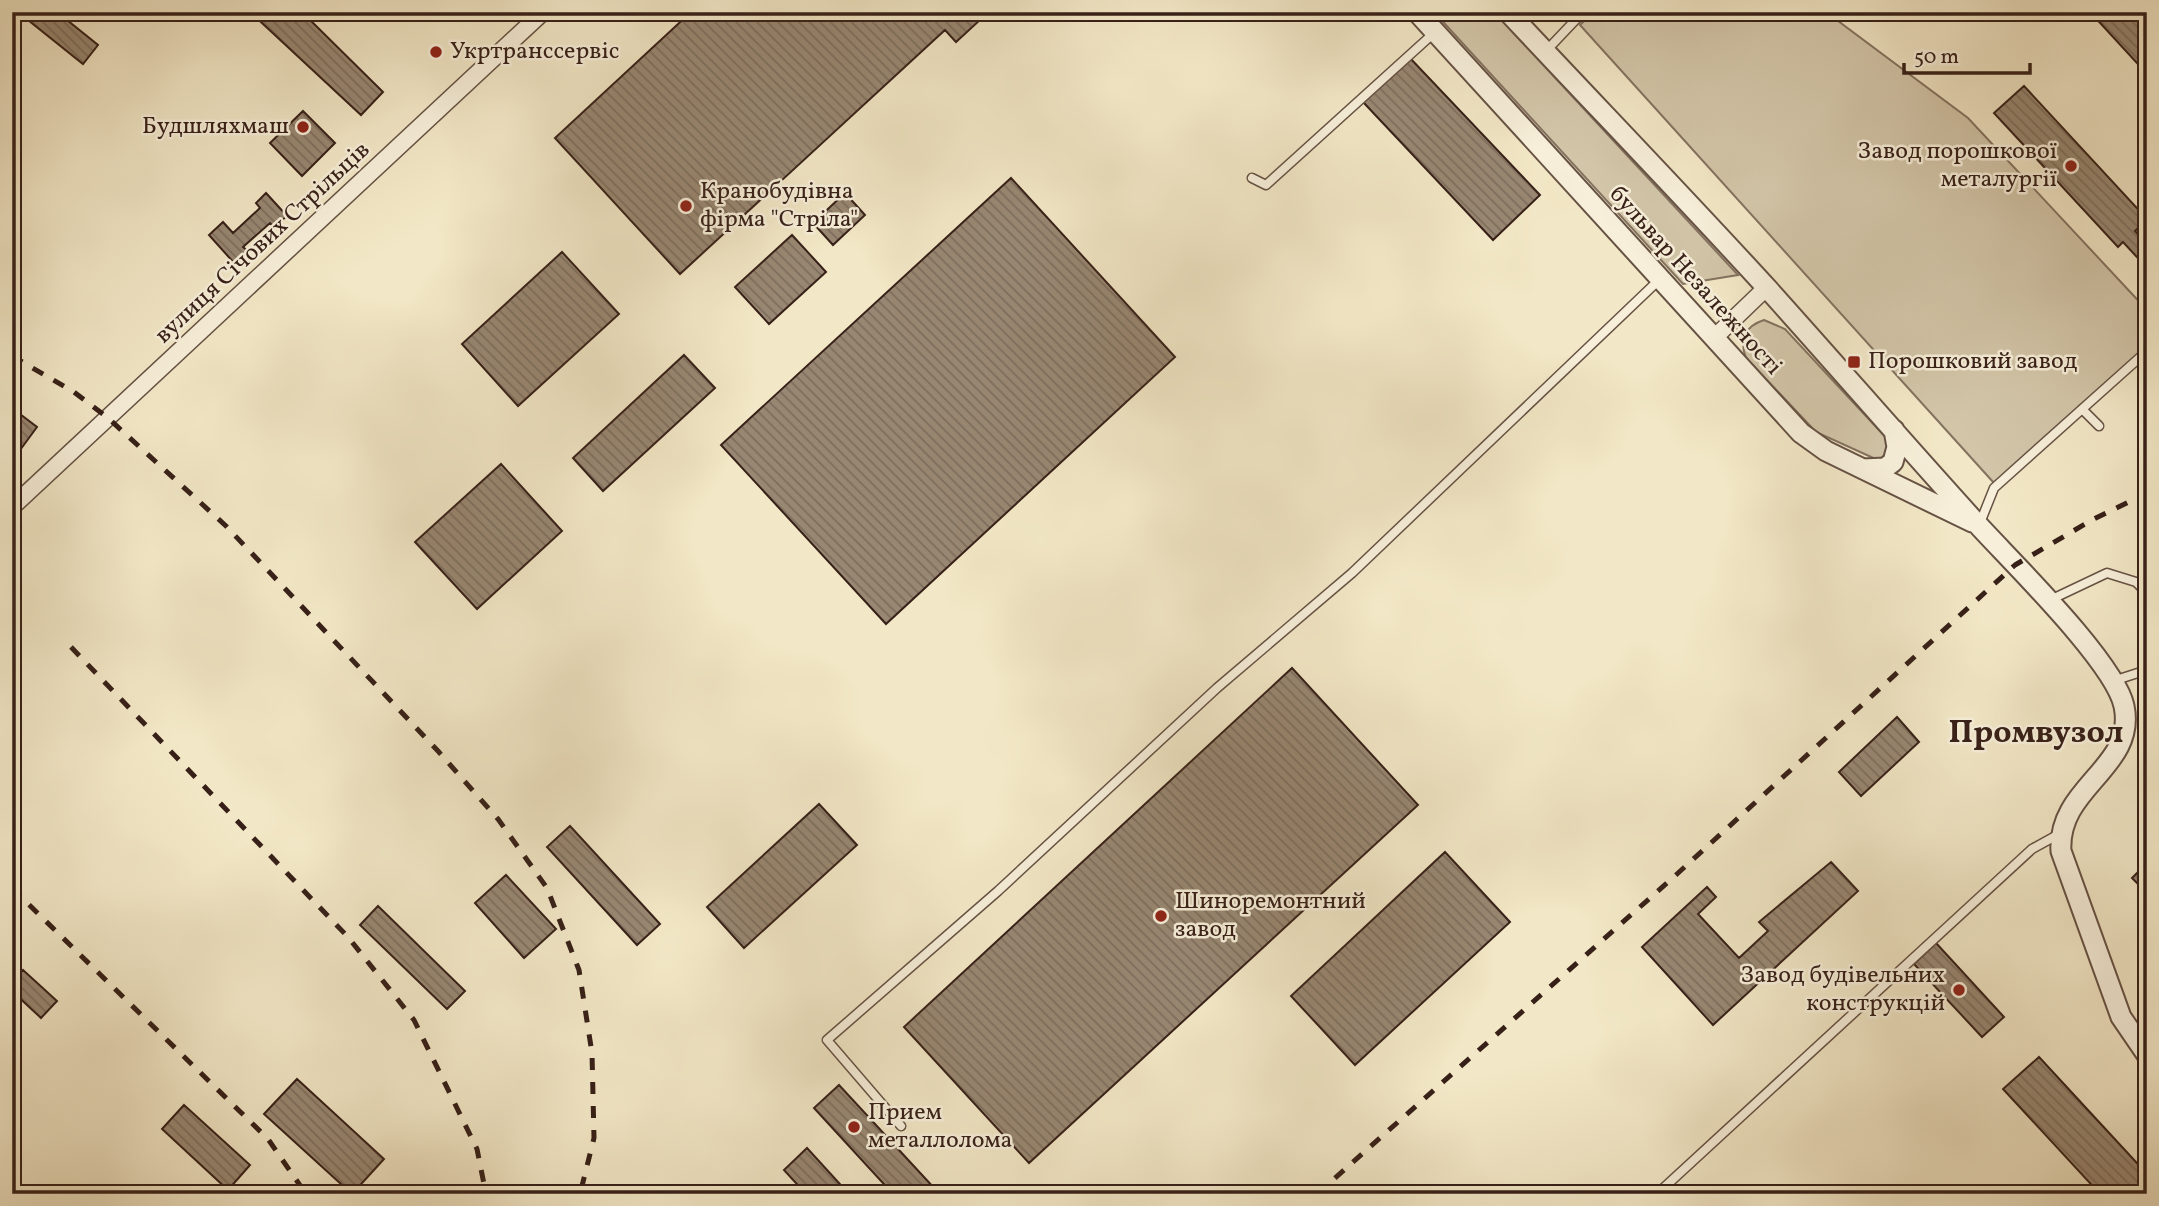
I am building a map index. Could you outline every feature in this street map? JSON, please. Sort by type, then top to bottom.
[{"type":"street","name":"вулиця Січових Стрільців","points":[[12,507],[544,12]]},
{"type":"street","name":"бульвар Незалежності","points":[[1417,12],[1801,433],[1826,451],[1979,526]]},
{"type":"street","name":"бульвар Незалежності","points":[[1508,12],[1766,288],[2048,601],[2113,681],[2125,715],[2120,747],[2074,801],[2065,817],[2061,832]]},
{"type":"street","points":[[1715,337],[1766,288]]},
{"type":"street","points":[[1862,468],[1885,468],[1893,463],[1897,447],[1894,430]]},
{"type":"street","points":[[2061,832],[2062,858],[2117,1005],[2125,1025],[2147,1055]]},
{"type":"lane","points":[[1545,52],[1583,12]]},
{"type":"lane","points":[[1252,178],[1266,184],[1435,32]]},
{"type":"lane","points":[[901,1126],[827,1040],[998,891],[1217,688],[1352,572],[1661,278]]},
{"type":"lane","points":[[1979,526],[1994,488],[2147,351]]},
{"type":"lane","points":[[2082,409],[2098,426]]},
{"type":"lane","points":[[2048,601],[2107,573],[2136,582],[2147,593]]},
{"type":"lane","points":[[2113,681],[2147,670]]},
{"type":"lane","points":[[1657,1194],[2032,849],[2061,832]]},
{"type":"shaded area","points":[[1434,12],[1494,12],[1738,275],[1683,284]]},
{"type":"shaded area","points":[[1593,12],[1826,12],[1968,118],[2147,310],[2147,348],[1994,483],[1580,25]]},
{"type":"shaded area","points":[[1764,320],[1785,329],[1891,443],[1892,450],[1880,461],[1816,432],[1746,358],[1743,345],[1745,334],[1752,326]]},
{"type":"building","points":[[26,12],[57,12],[98,45],[83,64],[23,16]]},
{"type":"building","points":[[250,12],[302,12],[383,92],[361,115]]},
{"type":"building","name":"Кранобудівна фірма \"Стріла\"","points":[[691,12],[974,12],[980,20],[956,42],[945,30],[680,274],[555,138]]},
{"type":"building","points":[[2090,12],[2147,12],[2147,74]]},
{"type":"building","points":[[1409,57],[1540,195],[1493,240],[1363,102]]},
{"type":"building","name":"Завод порошкової металургії","points":[[2024,86],[2147,219],[2135,231],[2147,244],[2147,268],[2123,242],[2118,247],[1994,113]]},
{"type":"building","name":"Будшляхмаш","points":[[303,111],[335,143],[302,176],[270,143]]},
{"type":"building","points":[[1011,178],[1175,357],[886,624],[721,445]]},
{"type":"building","points":[[266,193],[287,216],[274,227],[270,223],[243,247],[249,252],[235,264],[209,235],[223,222],[233,233],[260,208],[256,203]]},
{"type":"building","points":[[845,193],[865,215],[833,245],[813,223]]},
{"type":"building","points":[[792,235],[826,272],[769,324],[735,287]]},
{"type":"building","points":[[562,252],[619,314],[518,406],[462,344]]},
{"type":"building","points":[[684,355],[715,388],[603,491],[573,458]]},
{"type":"building","points":[[12,408],[37,427],[12,461]]},
{"type":"building","points":[[501,464],[562,531],[477,609],[415,542]]},
{"type":"building","name":"Шиноремонтний завод","points":[[1292,668],[1418,805],[1029,1163],[904,1027]]},
{"type":"building","points":[[1897,717],[1919,742],[1861,796],[1839,772]]},
{"type":"building","points":[[819,804],[857,845],[744,948],[707,907]]},
{"type":"building","points":[[570,826],[660,924],[637,945],[547,847]]},
{"type":"building","points":[[1445,852],[1510,922],[1355,1065],[1291,996]]},
{"type":"building","points":[[1831,862],[1858,891],[1713,1025],[1642,947],[1707,887],[1716,897],[1698,914],[1739,958],[1768,931],[1759,922]]},
{"type":"building","points":[[2147,863],[2147,893],[2132,878]]},
{"type":"building","points":[[506,875],[556,929],[524,958],[475,903]]},
{"type":"building","points":[[378,906],[465,991],[447,1009],[360,925]]},
{"type":"building","name":"Завод будівельних конструкцій","points":[[1936,943],[2004,1017],[1982,1037],[1914,964]]},
{"type":"building","points":[[23,970],[57,1001],[41,1018],[12,991],[12,982]]},
{"type":"building","points":[[2039,1057],[2147,1174],[2147,1194],[2100,1194],[2003,1089]]},
{"type":"building","points":[[297,1079],[384,1159],[352,1194],[264,1114]]},
{"type":"building","name":"Прием металлолома","points":[[839,1085],[935,1189],[929,1194],[893,1194],[814,1108]]},
{"type":"building","points":[[184,1105],[250,1165],[228,1190],[162,1129]]},
{"type":"building","points":[[807,1148],[849,1194],[806,1194],[784,1170]]},
{"type":"railway","points":[[12,356],[74,392],[108,418],[226,526],[438,751],[498,819],[547,888],[579,970],[592,1053],[594,1138],[580,1194]]},
{"type":"railway","points":[[1317,1194],[1677,874],[2015,565],[2092,520],[2147,493]]},
{"type":"railway","points":[[71,647],[348,937],[414,1020],[477,1149],[486,1194]]},
{"type":"railway","points":[[12,888],[268,1139],[306,1194]]},
{"type":"place","name":"Укртранссервіс","points":[[436,52]]},
{"type":"place","name":"Будшляхмаш","points":[[303,127]]},
{"type":"place","name":"Завод порошкової металургії","points":[[2071,166]]},
{"type":"place","name":"Кранобудівна фірма \"Стріла\"","points":[[686,206]]},
{"type":"place","name":"Порошковий завод","points":[[1854,362]]},
{"type":"place","name":"Шиноремонтний завод","points":[[1161,916]]},
{"type":"place","name":"Завод будівельних конструкцій","points":[[1959,990]]},
{"type":"place","name":"Прием металлолома","points":[[854,1127]]},
{"type":"district","name":"Промвузол","points":[[2036,734]]}]
